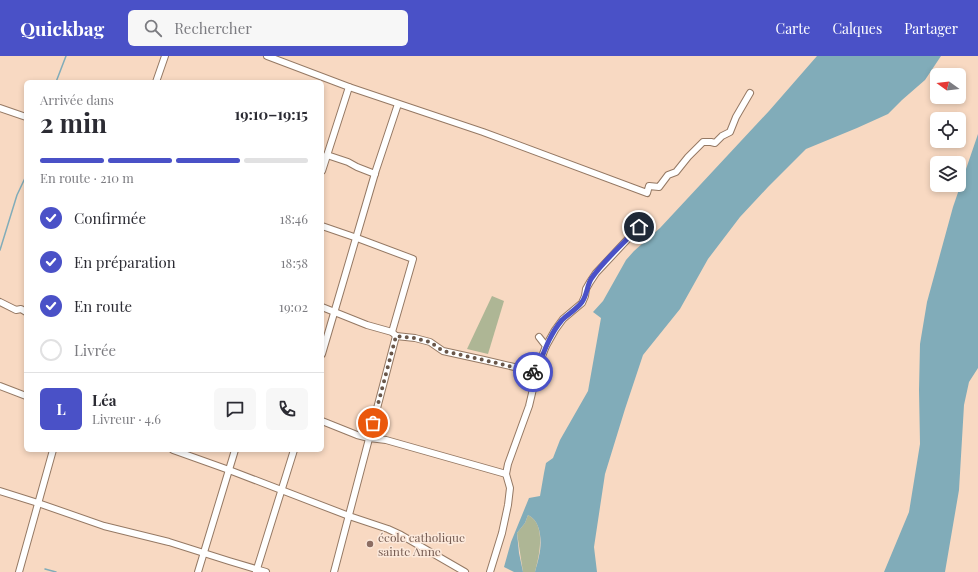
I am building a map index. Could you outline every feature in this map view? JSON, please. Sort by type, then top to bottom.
[{"type":"street","points":[[157,80],[165,56]]},
{"type":"street","points":[[267,56],[349,87],[483,132],[647,193],[649,186],[659,187],[668,175],[676,172],[703,142],[715,143],[722,136],[730,132],[736,117],[750,93]]},
{"type":"street","points":[[324,165],[349,87]]},
{"type":"street","points":[[324,347],[375,174],[398,104]]},
{"type":"street","points":[[0,108],[24,116]]},
{"type":"street","points":[[327,155],[348,162],[356,167],[375,174]]},
{"type":"street","points":[[324,227],[413,259],[334,572]]},
{"type":"street","points":[[490,572],[502,533],[508,505],[510,488],[506,474],[508,464],[529,406],[536,372],[546,346],[558,324],[582,302],[586,289],[596,273],[639,227]]},
{"type":"street","points":[[0,302],[16,310],[21,309],[24,311]]},
{"type":"street","points":[[324,308],[394,334],[430,342],[443,351],[536,372]]},
{"type":"street","points":[[540,337],[546,346]]},
{"type":"street","points":[[0,386],[24,395]]},
{"type":"street","points":[[324,422],[357,435],[394,442],[506,474]]},
{"type":"street","points":[[19,572],[52,452]]},
{"type":"street","points":[[179,452],[349,516],[388,529],[465,572]]},
{"type":"street","points":[[198,572],[234,452]]},
{"type":"street","points":[[256,571],[293,452]]},
{"type":"street","points":[[0,491],[104,526],[169,542],[256,571],[266,572]]},
{"type":"green space","points":[[492,296],[504,301],[488,354],[467,349]]},
{"type":"green space","points":[[528,515],[534,519],[540,533],[540,550],[535,572],[523,572],[517,533],[525,523]]},
{"type":"water","points":[[817,56],[941,56],[933,68],[930,68],[930,72],[925,80],[888,114],[806,149],[768,187],[740,217],[708,259],[680,309],[643,355],[605,474],[594,547],[597,572],[535,572],[541,539],[536,522],[528,515],[525,523],[517,533],[523,572],[514,572],[504,567],[511,542],[529,498],[540,496],[546,463],[553,458],[560,440],[588,391],[601,318],[593,312],[603,301],[626,260],[660,228],[769,111]]},
{"type":"water","points":[[978,134],[978,368],[969,382],[964,405],[959,490],[945,572],[884,572],[909,512],[920,444],[920,344],[927,302],[953,207],[958,192],[966,192],[966,169]]},
{"type":"waterway","points":[[57,80],[66,56]]},
{"type":"waterway","points":[[0,250],[17,195],[24,180]]},
{"type":"waterway","points":[[45,569],[56,572]]},
{"type":"way so far","points":[[373,423],[396,336],[430,342],[443,351],[533,372]]},
{"type":"place","name":"école catholique sainte Anne","points":[[370,544]]},
{"type":"route","points":[[533,372],[536,372],[546,346],[558,324],[582,302],[586,289],[596,273],[639,227]]}]
